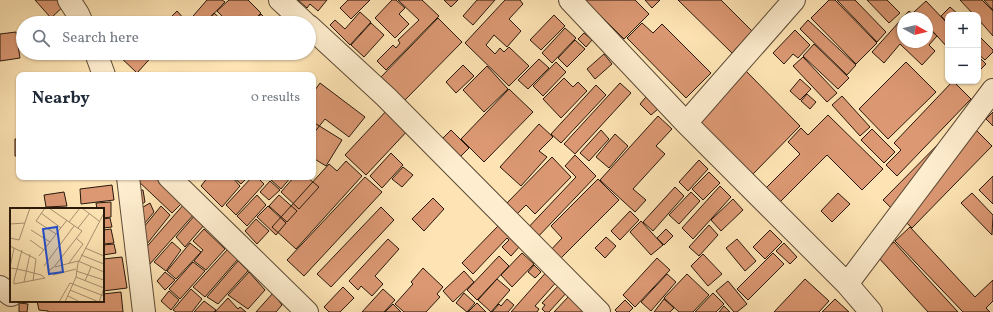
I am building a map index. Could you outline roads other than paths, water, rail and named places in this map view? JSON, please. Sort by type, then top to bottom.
[{"type":"street","points":[[69,0],[78,16]]},
{"type":"street","points":[[280,0],[297,16]]},
{"type":"street","points":[[570,0],[686,123],[847,284],[871,312]]},
{"type":"street","points":[[686,123],[794,0]]},
{"type":"street","points":[[316,32],[386,97],[598,312]]},
{"type":"street","points":[[99,60],[103,72]]},
{"type":"street","points":[[847,284],[993,90]]},
{"type":"street","points":[[128,180],[144,312]]},
{"type":"street","points":[[172,180],[307,312]]},
{"type":"street","points":[[0,288],[10,294]]},
{"type":"street","points":[[15,302],[16,312]]}]
